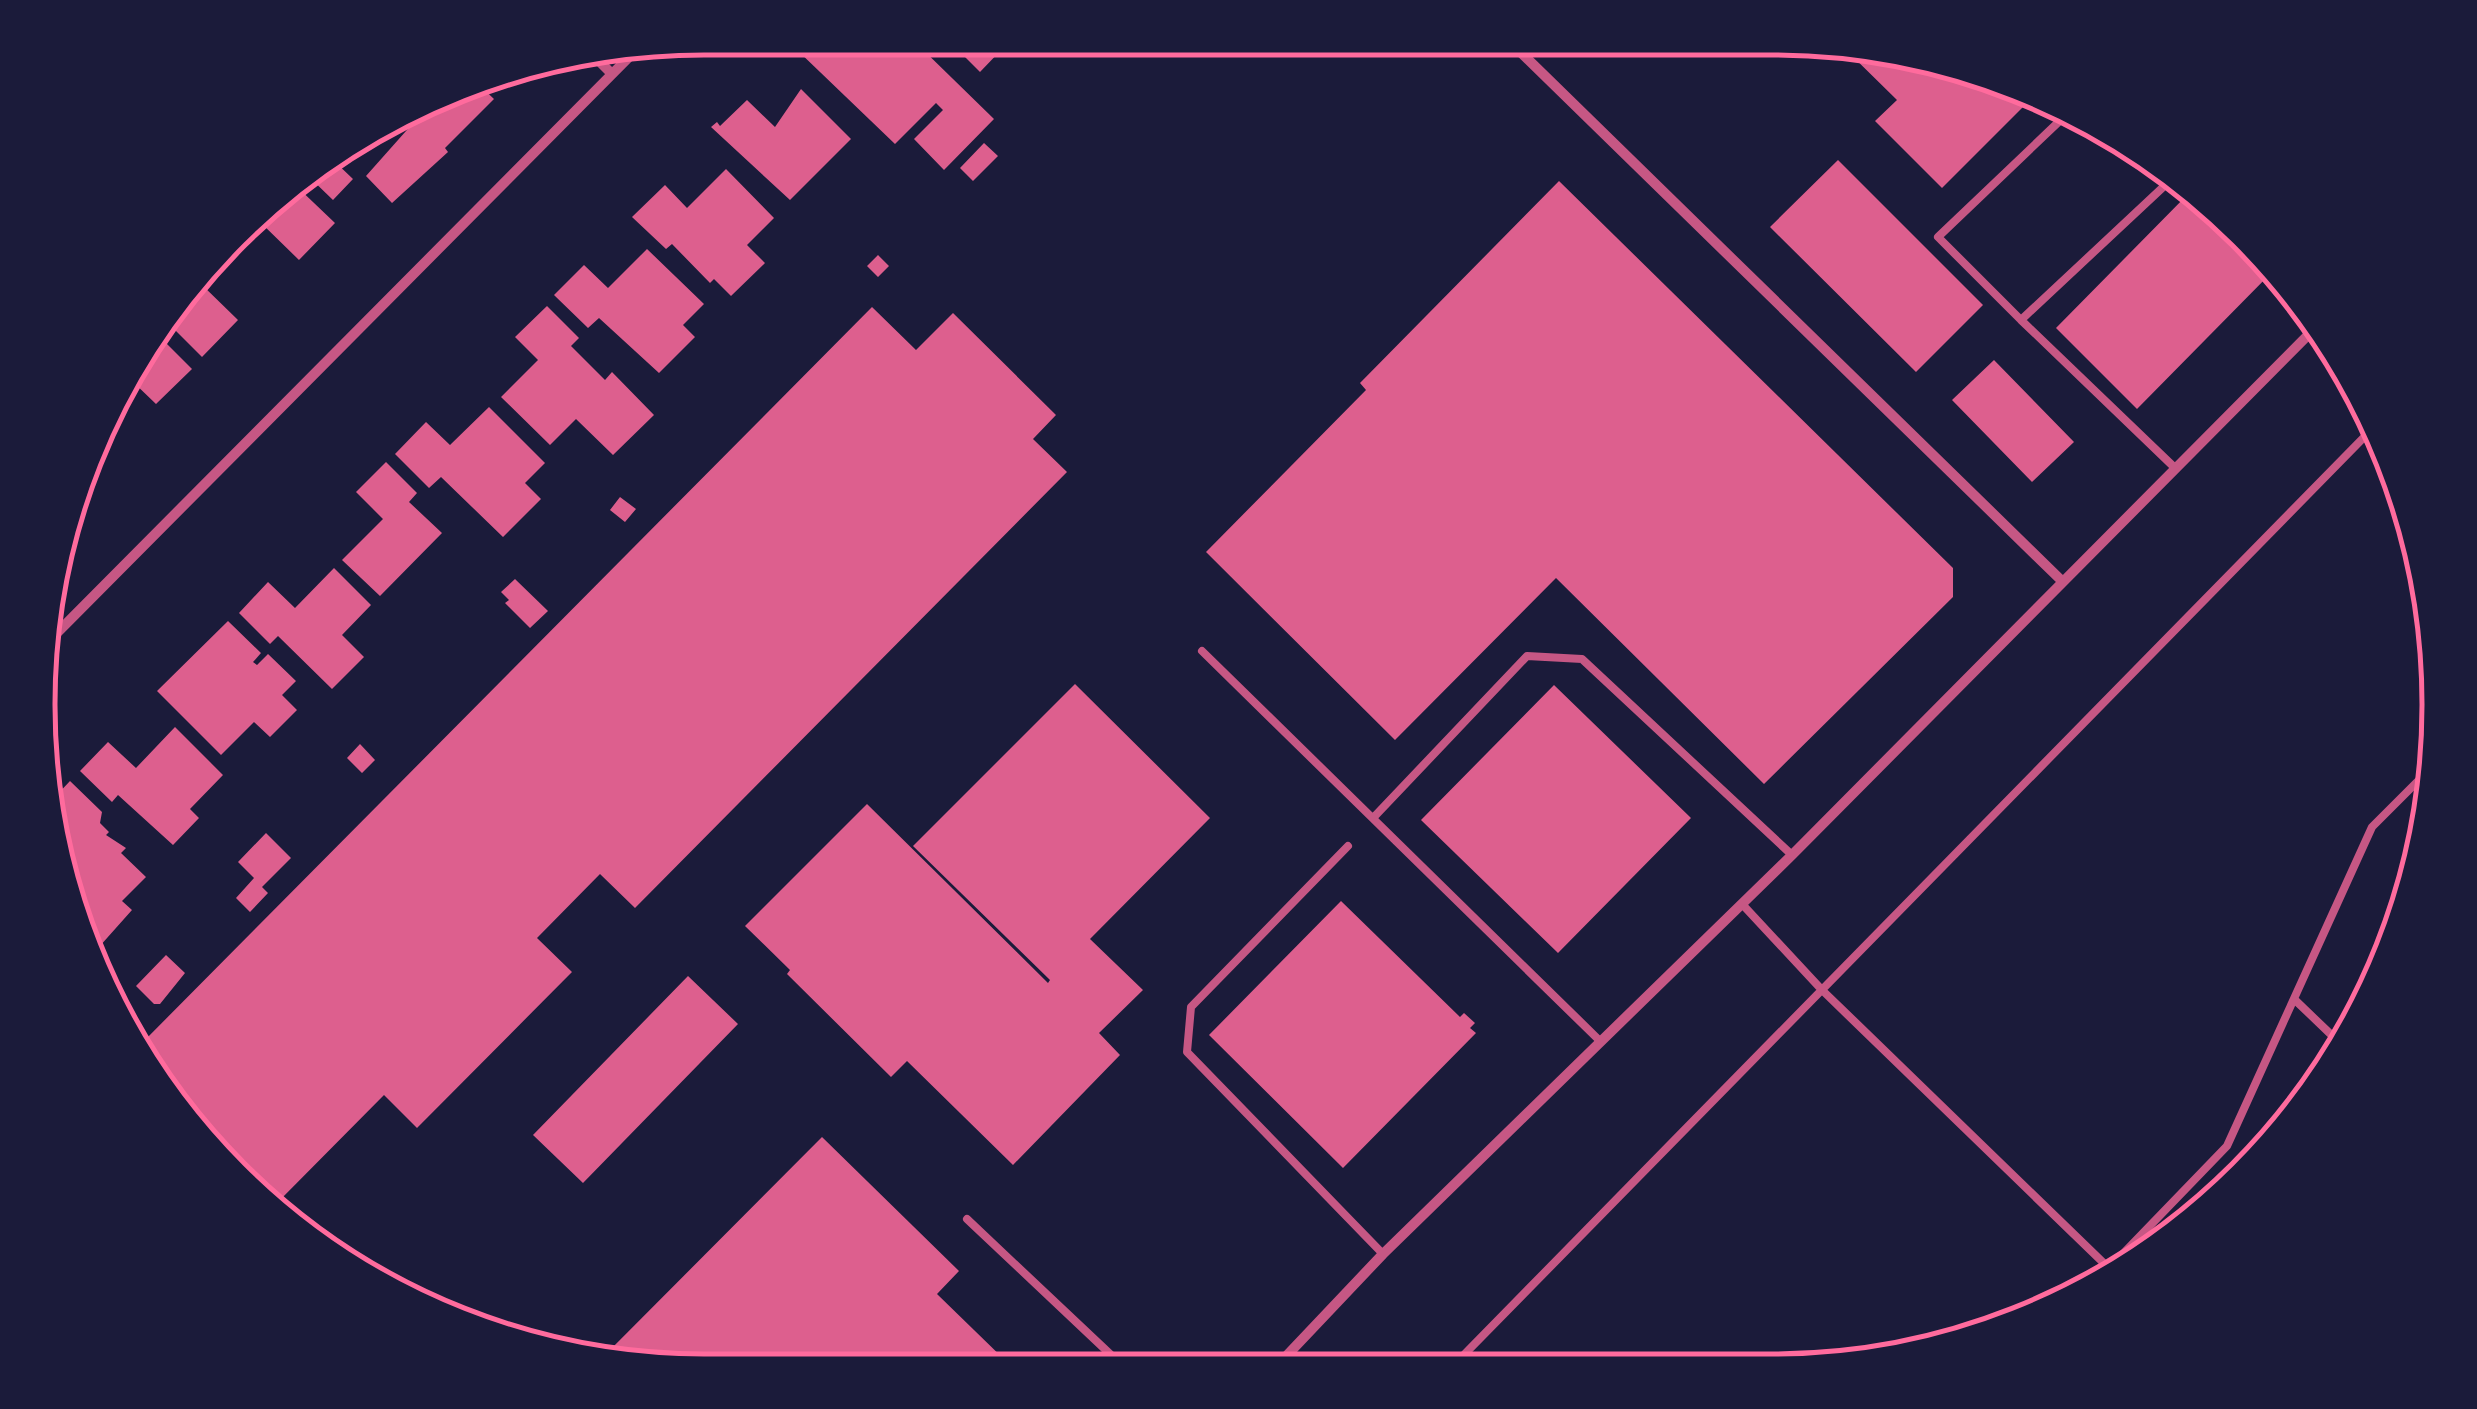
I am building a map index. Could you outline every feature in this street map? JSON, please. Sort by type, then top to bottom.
[{"type":"street","points":[[1524,55],[2062,581]]},
{"type":"street","points":[[60,631],[625,60]]},
{"type":"street","points":[[602,64],[612,74]]},
{"type":"street","points":[[1287,1354],[1382,1254],[1792,855],[2307,336]]},
{"type":"lane","points":[[2059,122],[1938,238],[2174,467]]},
{"type":"lane","points":[[2021,320],[2164,186]]},
{"type":"lane","points":[[1465,1354],[2365,438]]},
{"type":"lane","points":[[1202,651],[1600,1042]]},
{"type":"lane","points":[[1374,817],[1526,656],[1582,659],[1792,855]]},
{"type":"lane","points":[[2144,1237],[2228,1146],[2372,827],[2417,783]]},
{"type":"lane","points":[[1348,846],[1191,1007],[1187,1052],[1382,1254]]},
{"type":"lane","points":[[1742,904],[1822,990],[2103,1263]]},
{"type":"lane","points":[[2294,999],[2331,1035]]},
{"type":"lane","points":[[966,1219],[1110,1354]]},
{"type":"building","points":[[802,55],[928,55],[994,119],[944,170],[914,139],[943,110],[936,103],[895,144]]},
{"type":"building","points":[[963,55],[996,55],[980,72]]},
{"type":"building","points":[[1857,61],[1941,77],[2024,106],[1942,188],[1875,121],[1897,100]]},
{"type":"building","points":[[801,89],[851,139],[790,200],[711,127],[717,122],[720,126],[747,100],[775,127]]},
{"type":"building","points":[[487,92],[494,99],[445,148],[448,152],[392,203],[366,176],[411,125]]},
{"type":"building","points":[[984,143],[998,156],[973,181],[960,168]]},
{"type":"building","points":[[1838,160],[1983,305],[1916,372],[1770,227]]},
{"type":"building","points":[[340,167],[353,179],[333,200],[316,184]]},
{"type":"building","points":[[726,169],[774,218],[747,245],[765,263],[731,296],[714,279],[710,283],[672,244],[666,249],[632,217],[665,185],[687,208]]},
{"type":"building","points":[[1559,181],[1953,568],[1953,597],[1764,784],[1556,578],[1395,740],[1206,552],[1366,390],[1360,383]]},
{"type":"building","points":[[304,193],[335,223],[299,260],[265,227]]},
{"type":"building","points":[[2182,200],[2264,280],[2137,409],[2056,328]]},
{"type":"building","points":[[647,249],[704,304],[683,325],[695,337],[659,373],[599,318],[588,328],[554,295],[584,265],[608,288]]},
{"type":"building","points":[[878,255],[889,266],[878,277],[867,266]]},
{"type":"building","points":[[206,289],[238,320],[202,357],[174,329]]},
{"type":"building","points":[[547,306],[579,338],[571,346],[605,380],[612,372],[654,415],[613,455],[576,419],[550,445],[501,397],[538,360],[515,337]]},
{"type":"building","points":[[872,307],[916,350],[953,313],[1056,415],[1033,439],[1067,472],[635,908],[600,874],[537,938],[572,972],[417,1128],[384,1095],[282,1198],[216,1133],[147,1038]]},
{"type":"building","points":[[165,342],[192,369],[156,404],[138,387]]},
{"type":"building","points":[[1994,360],[2074,442],[2032,482],[1952,400]]},
{"type":"building","points":[[489,407],[545,463],[525,483],[541,499],[503,537],[441,477],[429,488],[395,454],[426,422],[450,445]]},
{"type":"building","points":[[386,462],[417,493],[409,502],[442,533],[380,596],[342,560],[383,519],[356,492]]},
{"type":"building","points":[[620,497],[636,509],[625,522],[610,510]]},
{"type":"building","points":[[334,568],[371,605],[342,635],[364,657],[332,689],[278,636],[270,644],[239,613],[268,582],[295,608]]},
{"type":"building","points":[[515,579],[548,611],[530,628],[505,603],[509,600],[501,592]]},
{"type":"building","points":[[228,621],[261,653],[253,662],[257,665],[268,654],[296,681],[282,695],[297,710],[270,737],[254,722],[221,755],[157,691]]},
{"type":"building","points":[[1075,684],[1210,818],[1090,939],[1143,990],[1099,1033],[1120,1055],[1013,1165],[907,1061],[891,1077],[787,974],[790,970],[745,926],[867,804],[1048,983],[1050,980],[913,846]]},
{"type":"building","points":[[1554,685],[1691,818],[1558,953],[1421,820]]},
{"type":"building","points":[[175,727],[223,775],[190,809],[199,818],[173,845],[118,795],[112,802],[80,771],[108,742],[136,768]]},
{"type":"building","points":[[360,744],[375,760],[362,773],[347,758]]},
{"type":"building","points":[[70,781],[102,812],[100,823],[109,832],[106,835],[126,848],[121,853],[146,877],[122,901],[132,910],[101,945],[77,873],[61,790]]},
{"type":"building","points":[[266,833],[291,858],[262,887],[268,893],[250,912],[236,898],[254,878],[238,862]]},
{"type":"building","points":[[1341,901],[1460,1017],[1464,1013],[1475,1023],[1470,1028],[1476,1033],[1343,1168],[1209,1035]]},
{"type":"building","points":[[166,955],[185,973],[160,1004],[154,1004],[136,986]]},
{"type":"building","points":[[688,976],[738,1024],[583,1183],[533,1135]]},
{"type":"building","points":[[822,1137],[959,1271],[937,1294],[999,1354],[704,1354],[613,1347]]}]
